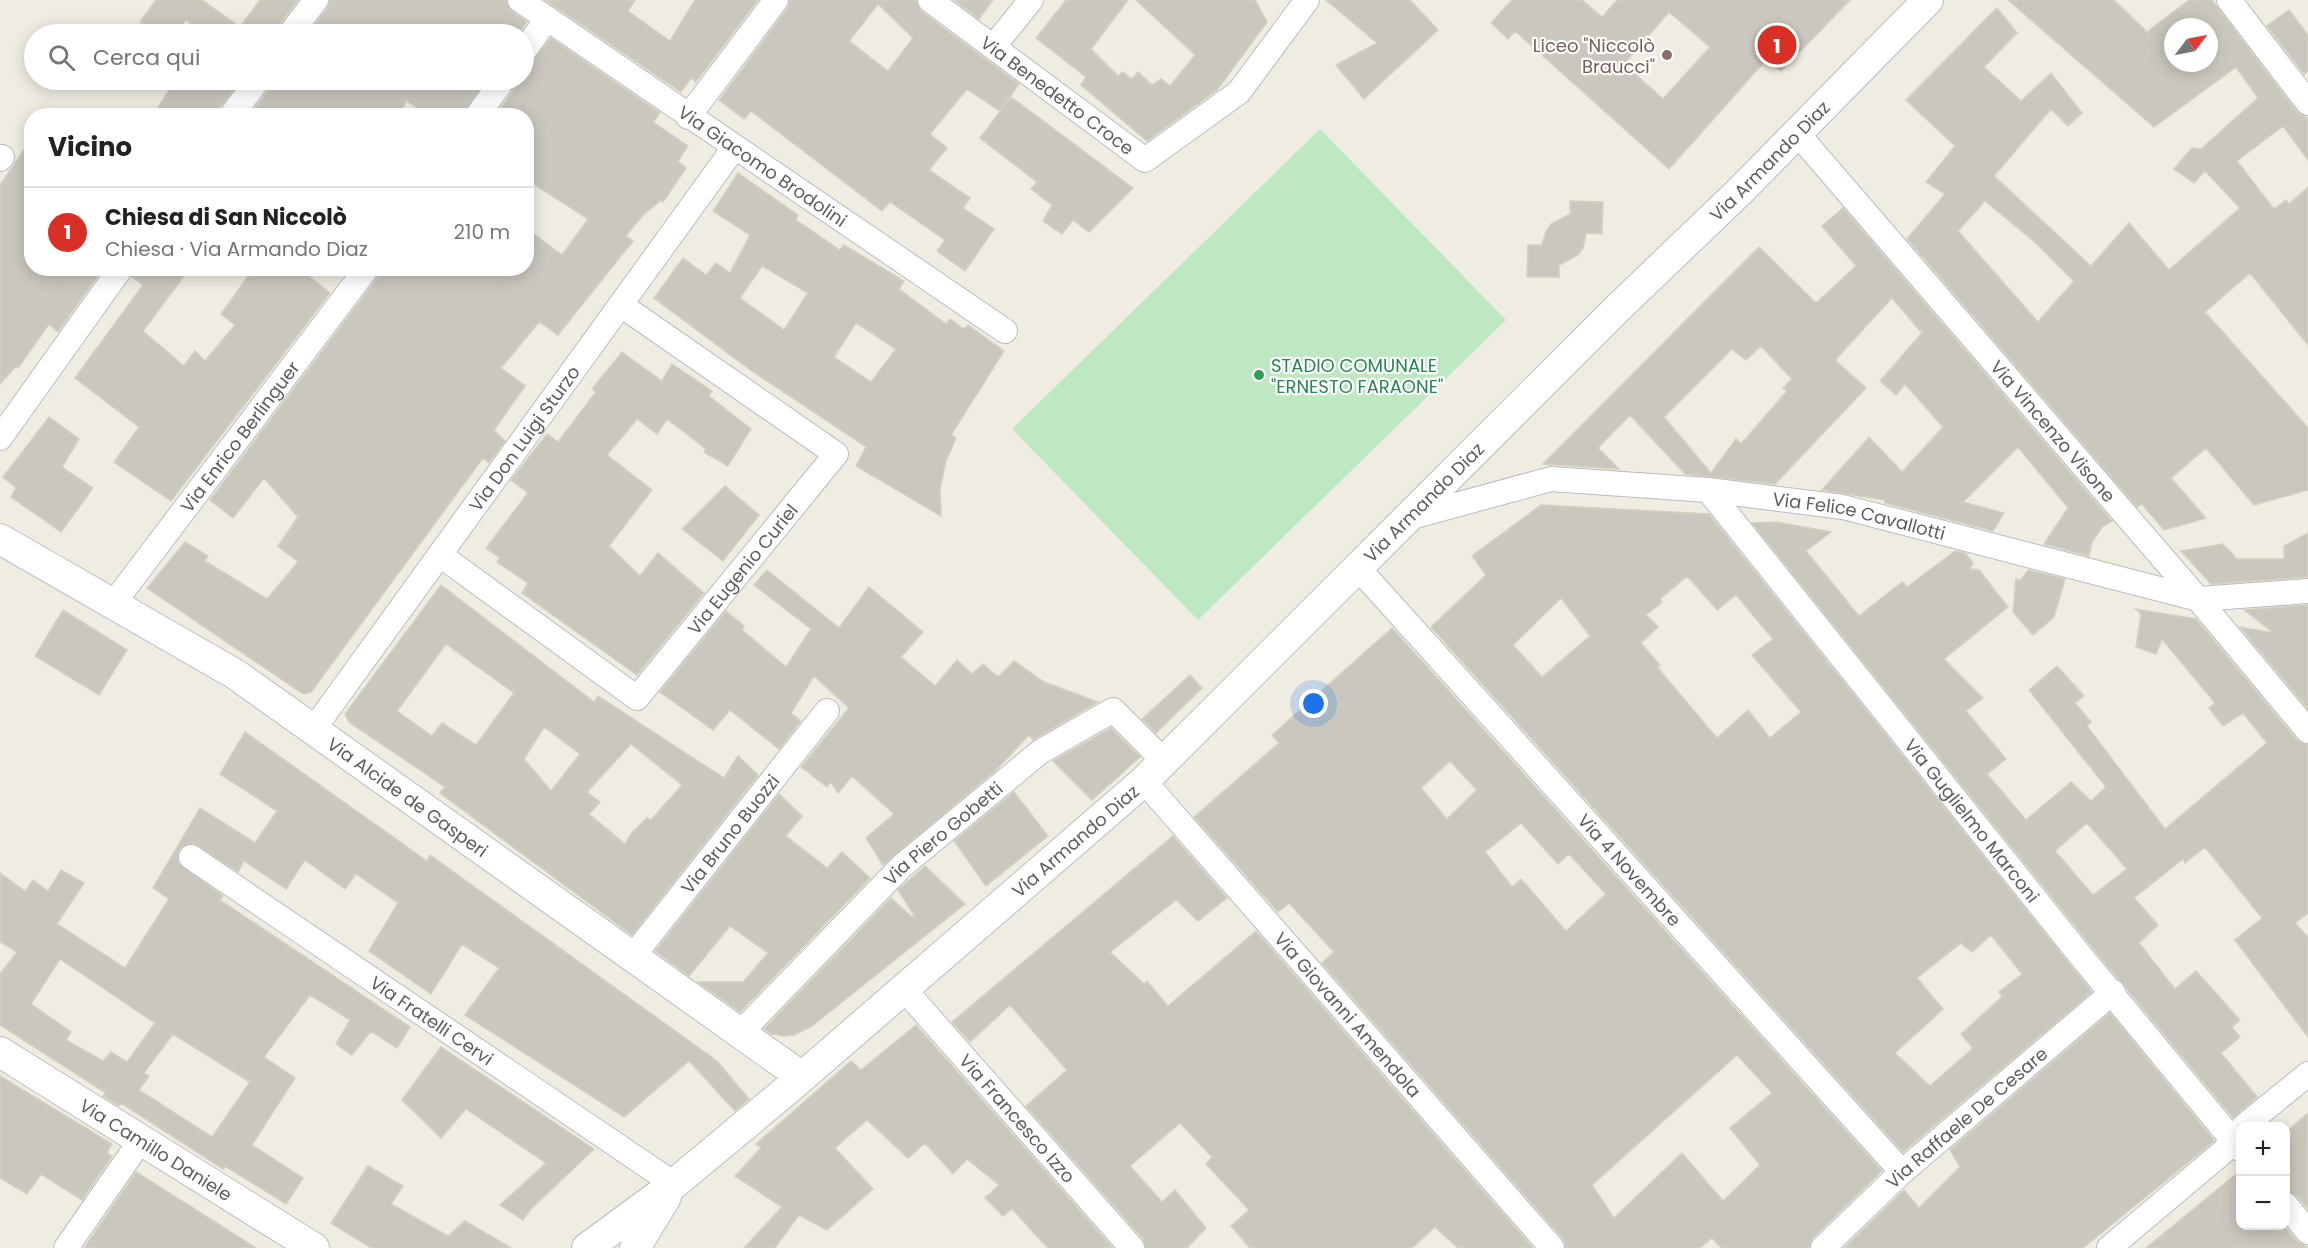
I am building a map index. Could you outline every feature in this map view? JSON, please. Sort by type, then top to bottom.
[{"type":"street","points":[[298,24],[316,0]]},
{"type":"street","name":"Via Giacomo Brodolini","points":[[520,0],[688,117],[1005,331]]},
{"type":"street","points":[[688,117],[776,0]]},
{"type":"street","name":"Via Benedetto Croce","points":[[930,0],[1145,160],[1239,92],[1307,0]]},
{"type":"street","points":[[994,46],[1030,0]]},
{"type":"street","name":"Via Armando Diaz","points":[[588,1248],[674,1184],[802,1077],[1154,771],[1928,0]]},
{"type":"street","points":[[2229,0],[2308,103]]},
{"type":"street","points":[[534,37],[547,19]]},
{"type":"street","points":[[237,108],[250,90]]},
{"type":"street","points":[[483,108],[496,90]]},
{"type":"street","name":"Via Vincenzo Visone","points":[[1797,133],[2198,599],[2308,731]]},
{"type":"street","name":"Via Don Luigi Sturzo","points":[[313,729],[734,148]]},
{"type":"street","points":[[0,438],[115,276]]},
{"type":"street","name":"Via Enrico Berlinguer","points":[[112,604],[361,276]]},
{"type":"street","name":"Via Eugenio Curiel","points":[[440,555],[637,698],[836,454],[621,305]]},
{"type":"street","name":"Via Felice Cavallotti","points":[[1408,518],[1551,479],[1708,490],[1842,507],[2198,599],[2308,591]]},
{"type":"street","name":"Via Guglielmo Marconi","points":[[1708,490],[2080,955],[2236,1132]]},
{"type":"street","name":"Via Alcide de Gasperi","points":[[0,539],[235,674],[802,1077]]},
{"type":"street","name":"Via 4 Novembre","points":[[1358,568],[1902,1172]]},
{"type":"street","name":"Via Piero Gobetti","points":[[740,1033],[903,866],[1041,752],[1113,710],[1154,771]]},
{"type":"street","name":"Via Bruno Buozzi","points":[[633,957],[827,711]]},
{"type":"street","name":"Via Giovanni Amendola","points":[[1154,771],[1552,1248]]},
{"type":"street","name":"Via Fratelli Cervi","points":[[190,857],[674,1184]]},
{"type":"street","name":"Via Francesco Izzo","points":[[904,989],[1132,1248]]},
{"type":"street","name":"Via Raffaele De Cesare","points":[[1823,1248],[1902,1172],[2113,992]]},
{"type":"street","name":"Via Camillo Daniele","points":[[0,1052],[307,1246]]},
{"type":"street","points":[[2256,1122],[2308,1074]]},
{"type":"street","points":[[66,1248],[141,1140]]},
{"type":"street","points":[[2109,1248],[2236,1140]]},
{"type":"street","points":[[635,1248],[674,1184]]},
{"type":"street","points":[[2290,1209],[2308,1232]]},
{"type":"green space","name":"STADIO COMUNALE \"ERNESTO FARAONE\"","points":[[1320,129],[1506,320],[1198,620],[1012,429]]},
{"type":"building","points":[[156,0],[202,0],[236,24],[191,24],[186,20],[183,24],[143,24],[140,22]]},
{"type":"building","points":[[260,0],[298,0],[280,24],[242,24]]},
{"type":"building","points":[[330,0],[506,0],[512,11],[527,22],[526,24],[316,24],[327,9]]},
{"type":"building","points":[[545,0],[635,0],[628,11],[670,41],[695,0],[758,0],[696,82],[691,78],[681,92]]},
{"type":"building","points":[[790,0],[916,0],[921,11],[1019,84],[1000,111],[967,89],[930,134],[947,148],[929,170],[970,198],[963,208],[994,229],[965,271],[937,251],[945,240],[890,202],[882,211],[751,111],[744,119],[719,100],[787,9]],"holes":[[[878,4],[913,38],[888,71],[849,41]]]},
{"type":"building","points":[[954,0],[993,0],[979,19]]},
{"type":"building","points":[[1066,0],[1128,0],[1091,49],[1118,76],[1123,72],[1132,79],[1138,72],[1152,85],[1161,79],[1170,86],[1195,55],[1136,0],[1255,0],[1267,22],[1217,90],[1147,141],[1081,85],[1086,77],[1036,38]]},
{"type":"building","points":[[1326,0],[1410,0],[1438,30],[1364,99],[1336,65],[1377,43]]},
{"type":"building","points":[[1512,0],[1582,0],[1602,17],[1617,0],[1850,0],[1781,71],[1766,60],[1669,169],[1515,31],[1508,39],[1491,23]],"holes":[[[1669,12],[1710,47],[1663,99],[1624,64]]]},
{"type":"building","points":[[2008,0],[2114,0],[2147,32],[2164,19],[2164,72],[2218,72],[2218,18],[2165,18],[2189,0],[2212,0],[2297,112],[2308,119],[2308,160],[2283,126],[2237,161],[2274,209],[2286,200],[2289,204],[2308,187],[2308,345],[2250,273],[2205,312],[2308,428],[2308,490],[2254,505],[2206,448],[2171,478],[2206,518],[2164,530],[2142,504],[2137,507],[1907,239],[1945,194],[1926,182],[1955,146],[1906,100],[1997,8],[2017,33],[1984,67],[2021,101],[2051,73],[2082,113],[2068,126],[2051,109],[1994,176],[2091,266],[2129,223],[2169,270],[2240,208],[2205,171],[2194,183],[2174,169],[2192,148],[2201,149],[2258,98],[2236,67],[2154,127]],"holes":[[[1985,201],[2035,242],[2074,281],[2038,322],[1958,231]]]},
{"type":"building","points":[[2289,10],[2308,35],[2308,71],[2304,74],[2267,26]]},
{"type":"building","points":[[551,38],[660,113],[653,122],[688,146],[678,161],[686,168],[663,202],[660,201],[642,216],[626,236],[633,241],[558,335],[539,322],[501,368],[525,386],[494,430],[505,441],[489,463],[483,458],[311,692],[303,694],[147,588],[185,542],[208,556],[205,561],[267,599],[298,562],[278,546],[298,517],[264,478],[233,518],[210,500],[378,276],[534,276],[534,234],[562,255],[588,219],[534,184],[534,108],[501,108],[514,90],[534,90],[534,59]]},
{"type":"building","points":[[169,90],[233,90],[220,108],[158,108]]},
{"type":"building","points":[[268,90],[480,90],[468,108],[417,108],[407,101],[402,108],[255,108]]},
{"type":"building","points":[[1011,97],[1133,188],[1089,232],[1073,220],[1062,234],[1043,221],[1052,205],[1031,189],[1037,182],[980,138]]},
{"type":"building","points":[[24,150],[24,276],[97,276],[58,332],[49,324],[18,368],[16,366],[0,384],[0,185]]},
{"type":"building","points":[[738,173],[798,215],[796,220],[840,250],[844,245],[904,281],[899,289],[946,324],[950,319],[964,329],[968,325],[1004,351],[951,435],[956,438],[946,461],[940,489],[941,516],[856,466],[866,447],[749,369],[654,298],[683,258],[706,275],[716,263],[730,273],[750,235],[713,211]],"holes":[[[762,266],[808,293],[784,330],[740,298]],[[856,323],[896,349],[871,382],[834,357]]]},
{"type":"building","points":[[1570,201],[1603,202],[1602,234],[1586,233],[1583,248],[1578,255],[1559,265],[1559,277],[1527,277],[1528,245],[1542,245],[1546,231],[1551,224],[1570,214]]},
{"type":"building","points":[[1843,208],[2112,521],[2103,526],[2092,542],[2089,556],[2044,544],[2068,508],[2018,447],[1963,502],[2004,513],[1993,531],[1885,503],[1885,500],[1822,490],[1869,437],[1902,472],[1943,427],[1905,384],[1896,395],[1880,381],[1922,333],[1892,298],[1835,360],[1866,388],[1775,484],[1685,474],[1630,415],[1598,448],[1619,469],[1543,464],[1759,247],[1816,303],[1856,266],[1822,226]],"holes":[[[1761,346],[1792,379],[1783,388],[1787,391],[1741,444],[1736,439],[1711,473],[1664,417],[1732,349],[1746,360]]]},
{"type":"building","points":[[184,276],[143,331],[184,366],[195,351],[205,361],[235,325],[221,314],[248,276],[309,276],[330,293],[171,501],[114,462],[139,427],[75,378],[143,285],[132,277]]},
{"type":"building","points":[[622,352],[662,381],[672,364],[712,391],[709,396],[751,429],[728,466],[704,452],[706,449],[667,419],[657,434],[637,419],[607,455],[652,490],[609,546],[640,576],[658,553],[704,593],[637,675],[522,593],[528,583],[497,562],[500,558],[486,548],[528,493],[511,480],[547,434],[558,442],[596,392],[592,389]]},
{"type":"building","points":[[49,417],[79,439],[62,467],[93,488],[61,532],[11,497],[16,488],[3,477]]},
{"type":"building","points":[[725,486],[759,515],[723,561],[682,529]]},
{"type":"building","points":[[1541,505],[1709,514],[2092,992],[1903,1152],[1431,627],[1486,575],[1472,556]],"holes":[[[1686,577],[1717,610],[1736,595],[1773,639],[1752,655],[1801,712],[1770,738],[1748,710],[1717,738],[1657,667],[1660,665],[1641,643],[1658,627],[1646,615],[1662,602],[1660,599]],[[1561,598],[1590,636],[1542,677],[1513,645]],[[1991,935],[2022,974],[1999,992],[2002,997],[1961,1034],[1973,1048],[1930,1086],[1895,1053],[1943,1009],[1917,978],[1961,943],[1972,952]]]},
{"type":"building","points":[[1777,522],[1831,532],[1806,551],[1859,616],[1902,582],[1907,587],[1955,551],[1965,553],[1973,563],[1970,569],[1979,570],[2008,607],[1944,659],[1983,698],[1966,711],[2006,759],[1987,774],[2026,820],[2071,782],[2091,801],[2106,787],[2029,690],[2057,666],[2084,696],[2075,703],[2091,722],[2087,726],[2165,829],[2267,743],[2243,713],[2223,726],[2209,708],[2215,703],[2162,639],[2156,654],[2136,647],[2141,614],[2136,609],[2196,619],[2297,740],[2308,745],[2308,913],[2295,923],[2308,937],[2308,1037],[2235,940],[2262,918],[2205,847],[2185,863],[2183,859],[2134,898],[2158,925],[2139,943],[2175,989],[2196,971],[2240,1020],[2232,1027],[2240,1037],[2221,1053],[2257,1097],[2233,1118],[2091,946],[1752,523]],"holes":[[[2087,823],[2127,869],[2093,895],[2055,851]]]},
{"type":"building","points":[[2308,533],[2308,577],[2211,584],[2181,551],[2223,544],[2237,559],[2284,559],[2284,546]]},
{"type":"building","points":[[767,570],[839,628],[869,587],[923,632],[901,657],[935,686],[957,660],[972,674],[983,664],[998,677],[1014,661],[1044,682],[1098,702],[1033,740],[1029,735],[996,770],[883,865],[866,838],[894,814],[852,776],[838,793],[831,782],[827,787],[801,767],[849,708],[814,676],[791,713],[801,721],[779,749],[730,710],[713,730],[660,692],[726,611],[744,626],[742,630],[786,667],[811,629],[754,585]]},
{"type":"building","points":[[2028,570],[2065,579],[2054,617],[2033,635],[2013,612],[2016,579],[2021,580]]},
{"type":"building","points":[[441,585],[594,702],[598,696],[724,778],[738,756],[758,775],[632,935],[440,793],[445,787],[349,722],[345,714]],"holes":[[[446,644],[514,693],[476,745],[442,723],[432,736],[397,711]],[[544,727],[580,754],[551,791],[524,759]],[[631,744],[682,785],[651,820],[647,818],[631,834],[625,844],[589,814],[600,802],[587,792]]]},
{"type":"building","points":[[2308,605],[2308,709],[2240,627],[2274,633],[2244,610]]},
{"type":"building","points":[[63,610],[127,650],[99,695],[35,656]]},
{"type":"building","points":[[1392,628],[1882,1171],[1813,1238],[1809,1248],[1721,1248],[1712,1238],[1700,1248],[1566,1248],[1563,1239],[1322,963],[1334,952],[1289,903],[1278,912],[1194,817],[1279,743],[1272,735]],"holes":[[[1450,761],[1477,790],[1447,819],[1421,788]],[[1521,823],[1558,864],[1569,854],[1606,894],[1566,931],[1521,879],[1512,887],[1485,852]],[[1737,1055],[1772,1093],[1730,1128],[1760,1165],[1723,1201],[1682,1153],[1614,1218],[1592,1185]]]},
{"type":"building","points":[[1190,675],[1202,688],[1156,733],[1142,719]]},
{"type":"building","points":[[1111,728],[1140,757],[1092,800],[1053,761]]},
{"type":"building","points":[[245,732],[427,861],[430,855],[717,1061],[749,1099],[735,1111],[689,1061],[624,1117],[465,1015],[499,968],[462,944],[431,994],[369,951],[398,903],[356,874],[345,889],[305,860],[286,889],[244,861],[238,872],[193,843],[180,849],[178,863],[223,896],[220,900],[410,1027],[397,1048],[371,1031],[352,1055],[336,1044],[350,1020],[310,995],[264,1057],[295,1078],[252,1145],[303,1178],[286,1204],[225,1166],[223,1169],[121,1103],[119,1106],[103,1096],[106,1093],[0,1025],[0,974],[17,952],[0,942],[0,873],[25,891],[33,880],[48,891],[61,870],[84,883],[57,924],[125,968],[169,899],[153,888],[200,808],[255,843],[277,811],[220,774]],"holes":[[[60,959],[155,1023],[127,1062],[111,1052],[103,1061],[66,1040],[71,1032],[31,1004]],[[173,1034],[250,1082],[212,1137],[139,1090],[149,1076],[144,1073]]]},
{"type":"building","points":[[1014,792],[1048,836],[986,886],[954,841]]},
{"type":"building","points":[[779,794],[802,816],[786,836],[827,868],[842,852],[870,878],[740,1012],[698,982],[743,982],[768,953],[730,926],[689,976],[655,951]]},
{"type":"building","points":[[1173,836],[1227,898],[1198,921],[1176,900],[1110,952],[1144,984],[1147,981],[1168,1006],[1256,931],[1533,1248],[1458,1248],[1435,1227],[1412,1248],[1250,1248],[1231,1226],[1249,1210],[1206,1164],[1212,1157],[1180,1123],[1130,1166],[1162,1202],[1175,1190],[1206,1228],[1187,1248],[1146,1248],[1143,1239],[1026,1106],[1067,1070],[1010,1005],[970,1042],[952,1022]]},
{"type":"building","points":[[925,866],[965,904],[812,1026],[794,1035],[784,1036],[771,1034],[764,1029],[891,898],[912,917],[914,915],[898,890]]},
{"type":"building","points":[[2110,1013],[2214,1140],[2213,1142],[2083,1248],[1844,1248],[1904,1190],[1919,1208],[1960,1167],[1950,1150]]},
{"type":"building","points":[[916,1025],[1113,1248],[1048,1248],[1012,1209],[1003,1216],[985,1198],[999,1185],[967,1159],[953,1174],[925,1143],[908,1158],[867,1120],[835,1148],[873,1189],[827,1230],[799,1215],[775,1248],[744,1248],[782,1207],[735,1176],[761,1148],[756,1144],[851,1061],[861,1070]]},
{"type":"building","points":[[441,1047],[594,1149],[530,1210],[523,1220],[500,1205],[546,1163],[466,1109],[441,1138],[402,1100]]},
{"type":"building","points":[[0,1076],[112,1144],[107,1153],[112,1156],[82,1200],[41,1174],[27,1194],[0,1178]]},
{"type":"building","points":[[2308,1113],[2308,1209],[2297,1196],[2290,1193],[2290,1129]]},
{"type":"building","points":[[368,1166],[403,1186],[391,1204],[448,1236],[465,1221],[511,1248],[371,1248],[331,1223]]},
{"type":"building","points":[[136,1172],[256,1248],[84,1248]]},
{"type":"building","points":[[2236,1174],[2236,1230],[2287,1230],[2297,1241],[2308,1248],[2146,1248]]},
{"type":"place","name":"Chiesa di San Niccolò","points":[[1777,45]]},
{"type":"place","name":"Liceo \"Niccolò Braucci\"","points":[[1667,55]]},
{"type":"place","name":"STADIO COMUNALE \"ERNESTO FARAONE\"","points":[[1259,375]]}]
